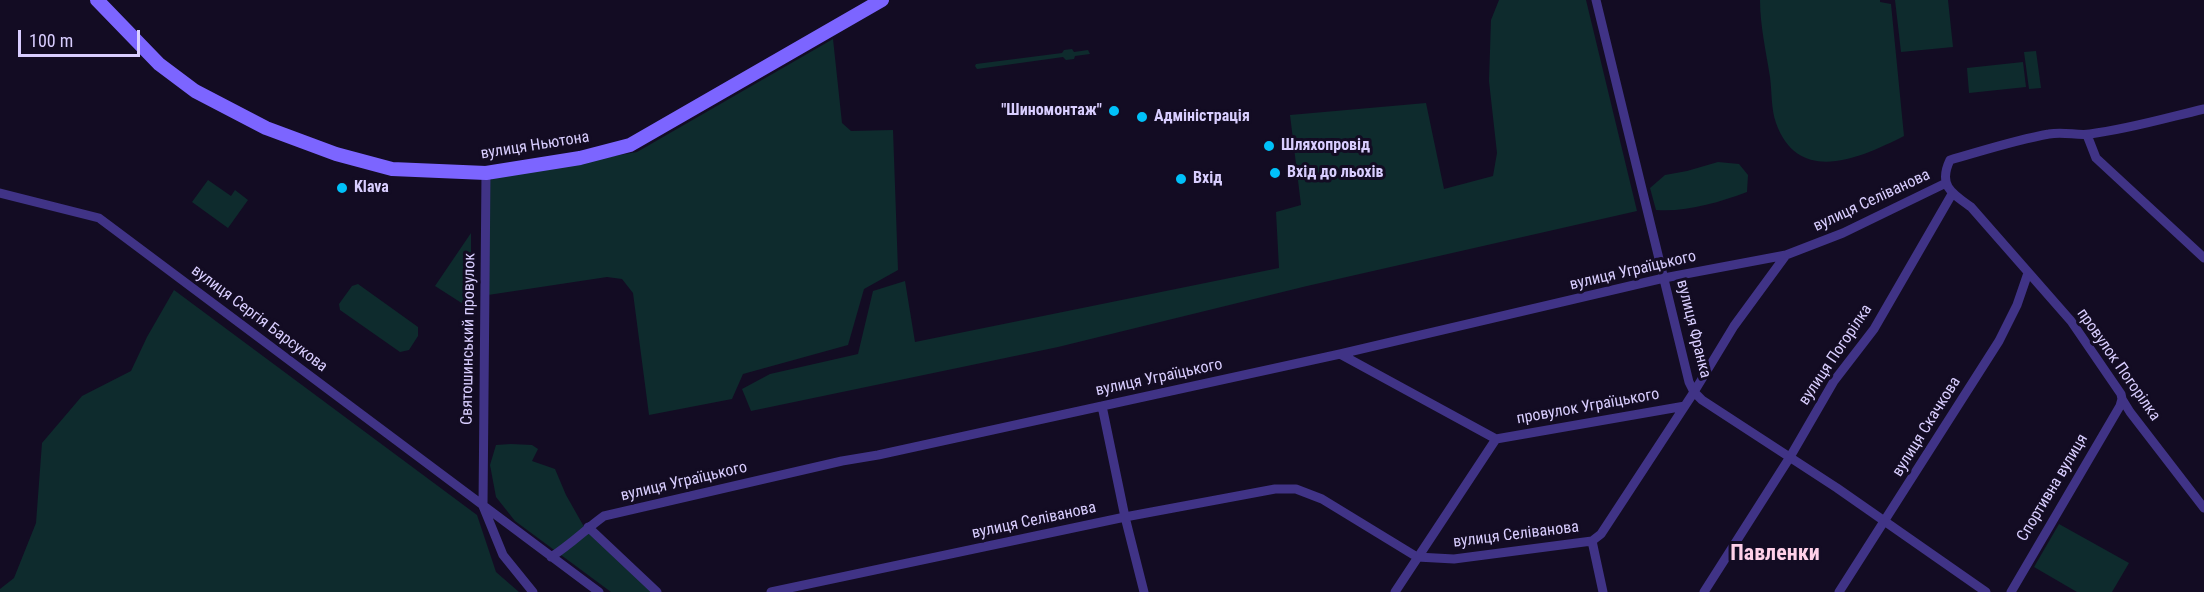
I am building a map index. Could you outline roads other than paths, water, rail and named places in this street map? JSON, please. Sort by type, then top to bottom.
[{"type":"street","name":"вулиця Ньютона","points":[[97,0],[159,64],[195,92],[266,128],[299,142],[376,166],[403,170],[486,173],[580,158],[630,145],[882,0]]},
{"type":"street","name":"вулиця Франка","points":[[1596,0],[1689,382],[1694,392],[1731,421],[1837,488],[1986,592]]},
{"type":"street","points":[[1946,183],[1944,172],[1950,160],[2049,134],[2067,132],[2086,135],[2204,109]]},
{"type":"street","points":[[2086,135],[2096,158],[2204,258]]},
{"type":"street","name":"Святошинський провулок","points":[[483,506],[486,173]]},
{"type":"street","name":"провулок Погорілка","points":[[1946,183],[1952,194],[1971,207],[2071,321],[2121,394],[2122,399],[2204,508]]},
{"type":"street","name":"вулиця Селіванова","points":[[771,592],[1125,517],[1275,489],[1296,489],[1322,499],[1417,557],[1454,559],[1592,541],[1601,534],[1694,392],[1734,326],[1786,255],[1843,233],[1946,183]]},
{"type":"street","name":"вулиця Сергія Барсукова","points":[[0,193],[99,218],[599,592]]},
{"type":"street","name":"вулиця Погорілка","points":[[1704,592],[1790,457],[1833,381],[1874,329],[1952,194]]},
{"type":"street","name":"вулиця Уграїцького","points":[[551,557],[604,516],[743,485],[760,479],[1340,354],[1664,278],[1786,255]]},
{"type":"street","name":"вулиця Скачкова","points":[[1839,592],[1999,341],[2017,305],[2028,273]]},
{"type":"street","name":"провулок Уграїцького","points":[[1340,354],[1496,439],[1685,406]]},
{"type":"street","name":"Спортивна вулиця","points":[[2011,592],[2122,399]]},
{"type":"street","points":[[1102,406],[1125,517],[1144,592]]},
{"type":"street","name":"провулок Уграїцького","points":[[1395,592],[1496,439]]},
{"type":"street","points":[[483,506],[503,555],[533,592]]},
{"type":"street","points":[[588,527],[657,592]]},
{"type":"street","points":[[1592,541],[1603,592]]},
{"type":"place","name":"\"Шиномонтаж\"","points":[[1114,111]]},
{"type":"place","name":"Адміністрація","points":[[1142,117]]},
{"type":"place","name":"Шляхопровід","points":[[1269,146]]},
{"type":"place","name":"Вхід до льохів","points":[[1275,173]]},
{"type":"place","name":"Вхід","points":[[1181,179]]},
{"type":"place","name":"Klava","points":[[342,188]]},
{"type":"district","name":"Павленки","points":[[1775,554]]}]
